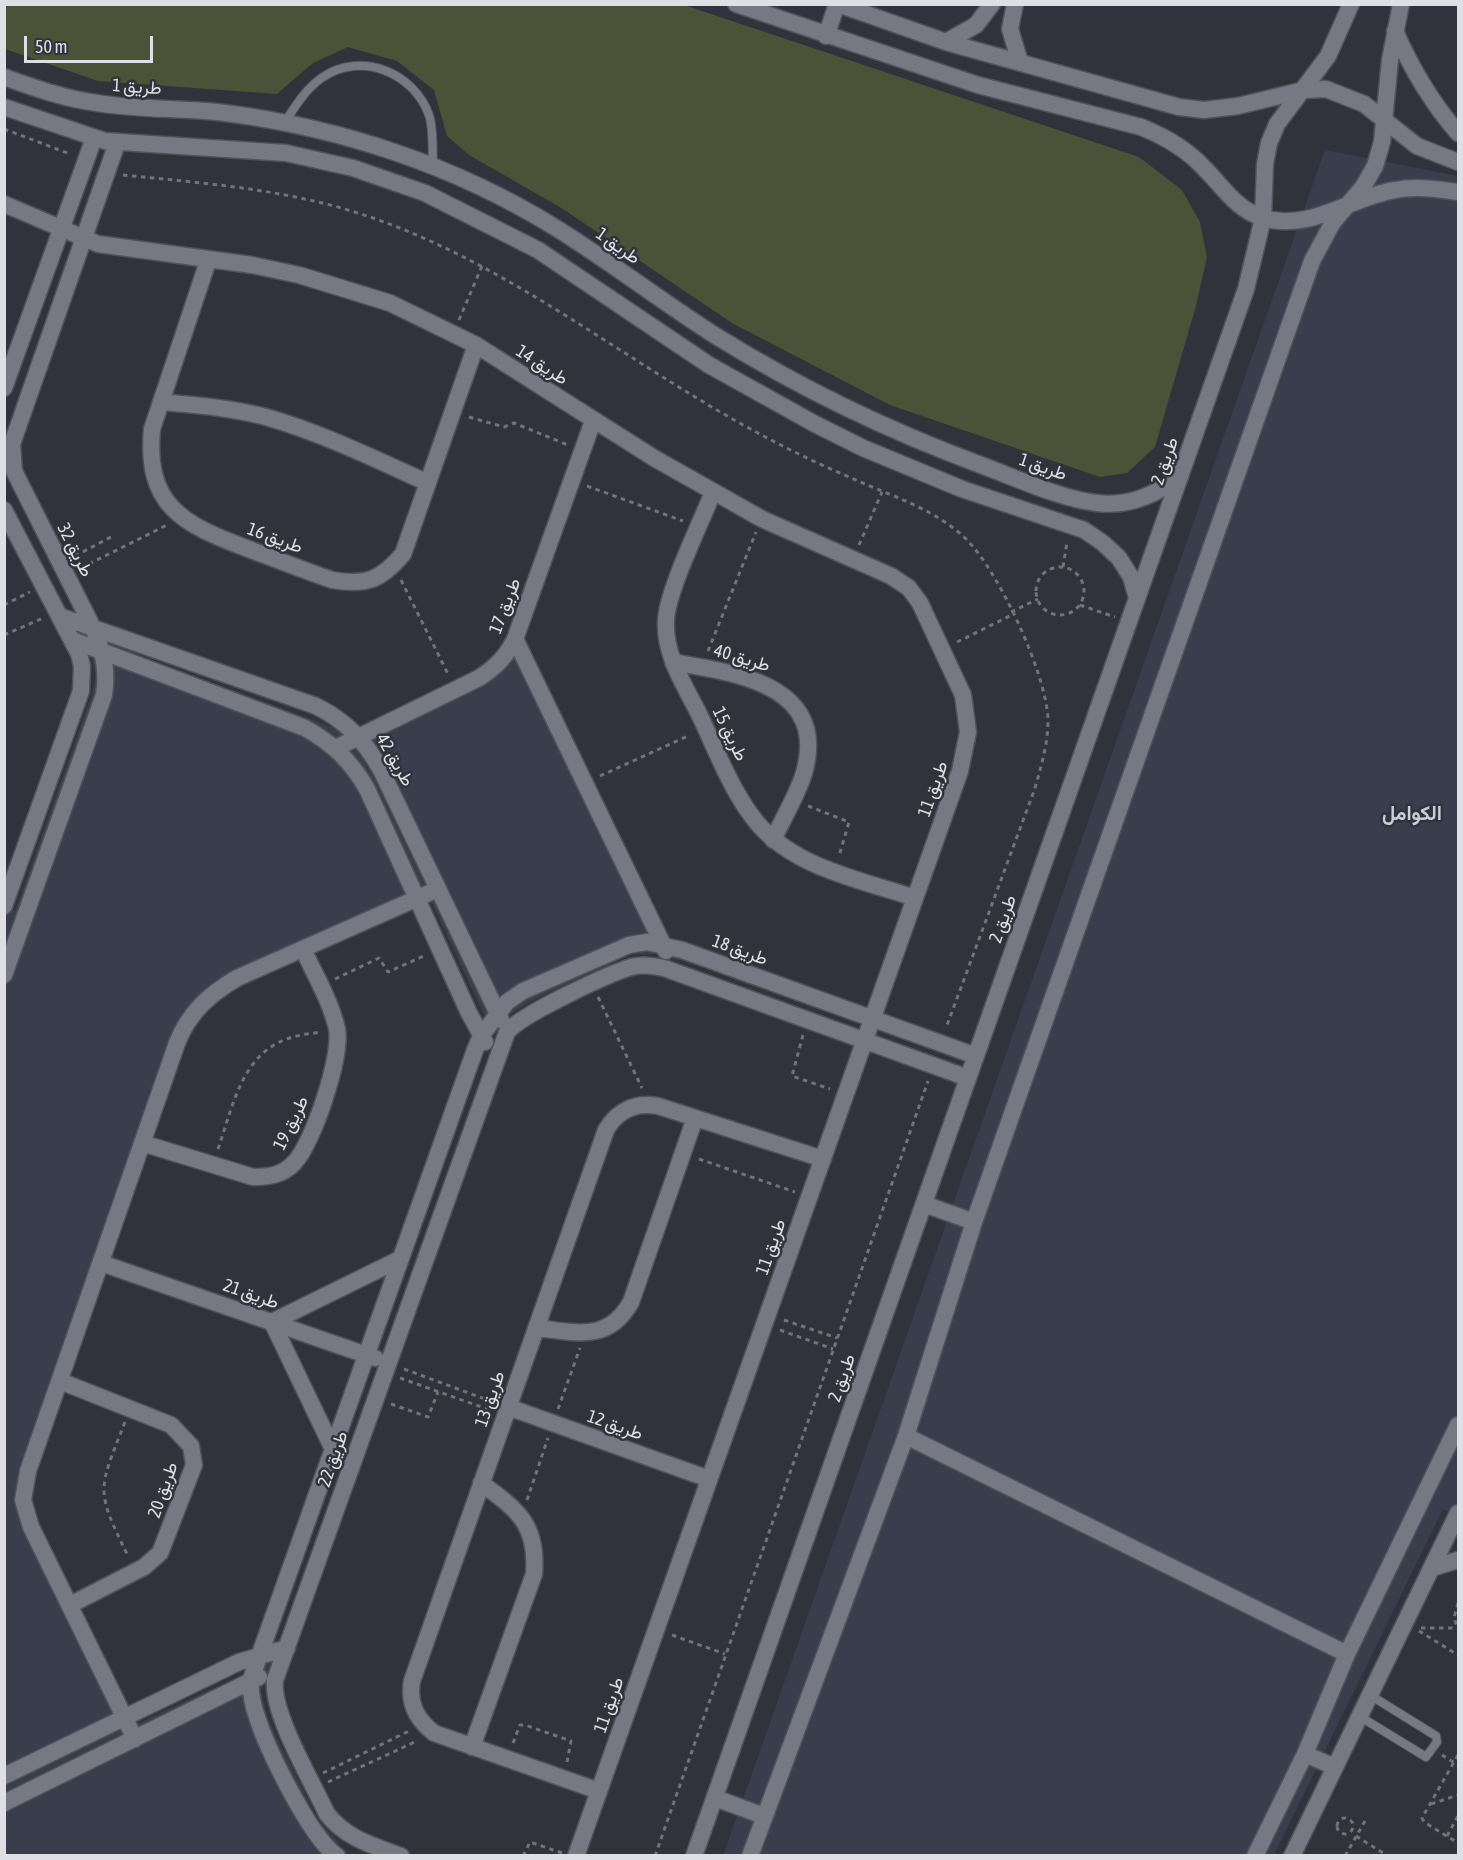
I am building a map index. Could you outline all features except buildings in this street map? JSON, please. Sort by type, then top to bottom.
[{"type":"street","points":[[736,4],[978,86],[1141,127],[1165,137],[1190,154],[1231,199],[1246,210],[1263,218],[1280,221],[1303,220],[1395,190],[1420,188],[1458,192]]},
{"type":"street","points":[[826,36],[838,4],[946,42],[1179,107],[1204,110],[1238,106],[1304,90],[1326,89],[1365,104],[1417,146],[1458,162]]},
{"type":"street","points":[[946,42],[976,25],[992,4]]},
{"type":"street","points":[[1015,4],[1010,29],[1020,62]]},
{"type":"street","name":"طريق 2","points":[[694,1856],[1246,289],[1263,218],[1265,164],[1269,143],[1277,124],[1329,56],[1351,4]]},
{"type":"street","points":[[750,1856],[906,1436],[974,1222],[1312,261],[1333,222],[1363,187],[1375,166],[1382,142],[1383,118],[1401,4]]},
{"type":"street","points":[[1395,31],[1413,70],[1436,107],[1458,133]]},
{"type":"street","name":"طريق 1","points":[[4,77],[51,94],[97,104],[224,113],[284,123],[371,145],[433,166],[486,190],[553,226],[682,314],[795,382],[945,452],[1074,498],[1097,503],[1121,503],[1144,498],[1165,488],[1180,476]]},
{"type":"street","points":[[4,107],[94,138],[117,143],[286,153],[353,168],[425,193],[538,250],[709,364],[815,424],[922,473],[1084,530],[1119,558],[1131,577],[1137,598]]},
{"type":"street","points":[[4,388],[94,138]]},
{"type":"street","name":"طريق 32","points":[[4,975],[104,695],[106,679],[103,652],[14,471],[12,451],[16,431],[117,143]]},
{"type":"street","name":"طريق 14","points":[[4,204],[83,240],[113,247],[264,268],[345,287],[390,303],[454,333],[593,421],[713,492],[762,519],[891,576],[909,588],[920,603],[942,650]]},
{"type":"street","name":"طريق 16","points":[[208,261],[153,429],[150,453],[154,477],[165,500],[181,518],[202,532],[332,580],[352,584],[372,580],[386,573],[403,554],[476,345]]},
{"type":"street","points":[[162,402],[214,407],[264,417],[312,432],[428,483]]},
{"type":"street","name":"طريق 17","points":[[336,748],[494,669],[506,656],[515,639],[593,421]]},
{"type":"street","name":"طريق 15","points":[[713,492],[669,603],[666,618],[668,648],[742,801],[773,840],[793,854],[834,871],[915,898]]},
{"type":"street","points":[[4,510],[72,640],[82,666],[81,691],[5,903],[28,909]]},
{"type":"street","name":"طريق 42","points":[[58,614],[316,706],[333,714],[359,736],[381,770],[507,1032]]},
{"type":"street","points":[[515,639],[677,974]]},
{"type":"street","points":[[72,640],[304,728],[336,748],[358,774],[367,789],[481,1036],[496,1059]]},
{"type":"street","name":"طريق 11","points":[[576,1856],[960,771],[969,732],[963,695],[942,650]]},
{"type":"street","name":"طريق 40","points":[[673,662],[750,677],[771,685],[787,698],[799,714],[806,733],[807,754],[804,773],[773,840]]},
{"type":"street","points":[[135,1739],[28,1519],[23,1500],[24,1486],[182,1030],[196,1009],[215,991],[237,978],[438,889]]},
{"type":"street","name":"طريق 18","points":[[497,1012],[523,992],[629,945],[647,942],[663,945],[976,1056]]},
{"type":"street","name":"طريق 19","points":[[142,1143],[253,1177],[268,1177],[283,1172],[296,1162],[326,1093],[338,1046],[337,1029],[303,949]]},
{"type":"street","points":[[507,1032],[529,1015],[592,985],[633,967],[656,966],[968,1078]]},
{"type":"street","name":"طريق 22","points":[[338,1856],[321,1842],[309,1825],[256,1716],[250,1682],[257,1655],[481,1036],[497,1012]]},
{"type":"street","name":"طريق 22","points":[[401,1856],[354,1838],[336,1825],[327,1814],[275,1702],[275,1680],[507,1032]]},
{"type":"street","points":[[650,1105],[823,1159]]},
{"type":"street","name":"طريق 13","points":[[428,1729],[415,1712],[410,1694],[412,1681],[506,1411],[606,1130],[611,1121],[629,1108],[650,1105]]},
{"type":"street","points":[[536,1328],[585,1333],[599,1331],[613,1325],[624,1315],[631,1302],[695,1118]]},
{"type":"street","points":[[924,1204],[974,1222]]},
{"type":"street","points":[[332,1447],[272,1322],[400,1259]]},
{"type":"street","name":"طريق 21","points":[[101,1263],[366,1354],[386,1368]]},
{"type":"street","name":"طريق 20","points":[[60,1381],[158,1418],[182,1435],[191,1446],[194,1465],[165,1545],[152,1561],[70,1605]]},
{"type":"street","name":"طريق 12","points":[[506,1411],[710,1479]]},
{"type":"street","points":[[1256,1856],[1305,1754],[1347,1654],[1458,1425]]},
{"type":"street","points":[[906,1436],[1347,1654]]},
{"type":"street","points":[[472,1747],[534,1574],[535,1556],[532,1537],[525,1520],[511,1505],[481,1484]]},
{"type":"street","points":[[1294,1855],[1458,1513]]},
{"type":"street","points":[[1431,1568],[1458,1560]]},
{"type":"street","points":[[4,1776],[257,1655],[287,1648]]},
{"type":"street","points":[[4,1803],[280,1667]]},
{"type":"street","points":[[428,1729],[472,1747],[599,1791]]},
{"type":"street","points":[[1305,1754],[1335,1767]]},
{"type":"street","points":[[714,1798],[764,1816]]},
{"type":"street","points":[[338,1856],[354,1838]]},
{"type":"lane","points":[[284,123],[306,92],[322,77],[343,68],[365,65],[386,70],[406,81],[421,97],[430,117],[433,166]]},
{"type":"lane","points":[[1359,1716],[1426,1757],[1433,1750],[1438,1740],[1436,1736],[1370,1695]]},
{"type":"path","points":[[4,129],[86,160]]},
{"type":"path","points":[[454,333],[482,266]]},
{"type":"path","points":[[453,412],[504,427],[514,423],[582,451]]},
{"type":"path","points":[[572,481],[700,527]]},
{"type":"path","points":[[853,559],[882,492]]},
{"type":"path","points":[[63,569],[181,518]]},
{"type":"path","points":[[701,667],[762,519]]},
{"type":"path","points":[[1063,567],[1070,525]]},
{"type":"path","points":[[63,569],[111,537]]},
{"type":"path","points":[[394,565],[455,690]]},
{"type":"path","points":[[1063,567],[1070,568],[1081,578],[1084,592],[1080,605],[1069,613],[1057,614],[1045,609],[1038,599],[1037,587],[1041,576],[1051,569],[1063,567]]},
{"type":"path","points":[[4,605],[44,586]]},
{"type":"path","points":[[942,650],[1038,599]]},
{"type":"path","points":[[1080,605],[1129,621]]},
{"type":"path","points":[[4,635],[58,614]]},
{"type":"path","points":[[585,783],[706,728]]},
{"type":"path","points":[[792,800],[849,822],[834,871]]},
{"type":"path","points":[[320,986],[379,958],[388,972],[440,949]]},
{"type":"path","points":[[592,985],[650,1105]]},
{"type":"path","points":[[808,1021],[791,1071],[792,1076],[846,1095]]},
{"type":"path","points":[[212,1164],[245,1076],[257,1058],[274,1044],[287,1039],[337,1029]]},
{"type":"path","points":[[655,1856],[933,1066]]},
{"type":"path","points":[[683,1154],[809,1197]]},
{"type":"path","points":[[766,1319],[837,1338]]},
{"type":"path","points":[[766,1319],[833,1349]]},
{"type":"path","points":[[386,1368],[438,1392],[506,1411]]},
{"type":"path","points":[[386,1368],[506,1411]]},
{"type":"path","points":[[375,1398],[428,1417],[438,1392]]},
{"type":"path","points":[[131,1408],[103,1477],[102,1496],[135,1571]]},
{"type":"path","points":[[1458,1603],[1454,1618],[1458,1629],[1413,1628],[1458,1656]]},
{"type":"path","points":[[681,1638],[725,1654]]},
{"type":"path","points":[[508,1759],[520,1725],[547,1732],[572,1742],[562,1778]]},
{"type":"path","points":[[313,1783],[428,1729]]},
{"type":"path","points":[[313,1783],[428,1729]]},
{"type":"path","points":[[1433,1750],[1456,1764]]},
{"type":"path","points":[[1458,1755],[1456,1764],[1429,1804],[1422,1820],[1458,1843]]},
{"type":"path","points":[[1429,1804],[1458,1795]]},
{"type":"path","points":[[1447,1836],[1458,1816]]},
{"type":"path","points":[[1342,1818],[1352,1821],[1352,1831],[1342,1834],[1338,1831],[1338,1821],[1342,1818]]},
{"type":"path","points":[[1345,1856],[1365,1821]]},
{"type":"path","points":[[1352,1831],[1388,1856]]},
{"type":"path","points":[[523,1856],[530,1842],[569,1856]]},
{"type":"shaded area","points":[[1325,150],[1458,176],[1458,1517],[1443,1509],[1274,1855],[723,1856]]},
{"type":"shaded area","points":[[521,630],[679,960],[655,954],[629,955],[534,1000],[512,1013],[492,1032],[425,889],[191,1005],[16,1503],[18,1513],[123,1730],[272,1661],[261,1691],[268,1719],[317,1818],[340,1844],[328,1855],[5,1855],[4,907],[15,911],[92,694],[96,675],[86,636],[335,728],[367,725],[481,668]]},
{"type":"green space","points":[[5,4],[684,5],[1139,157],[1182,190],[1200,222],[1207,257],[1196,306],[1155,447],[1127,473],[1100,477],[890,405],[732,323],[563,209],[469,155],[447,136],[434,90],[397,61],[348,47],[313,63],[277,94],[98,81],[5,49]]},
{"type":"district","name":"الكوامل","points":[[1412,814]]}]
